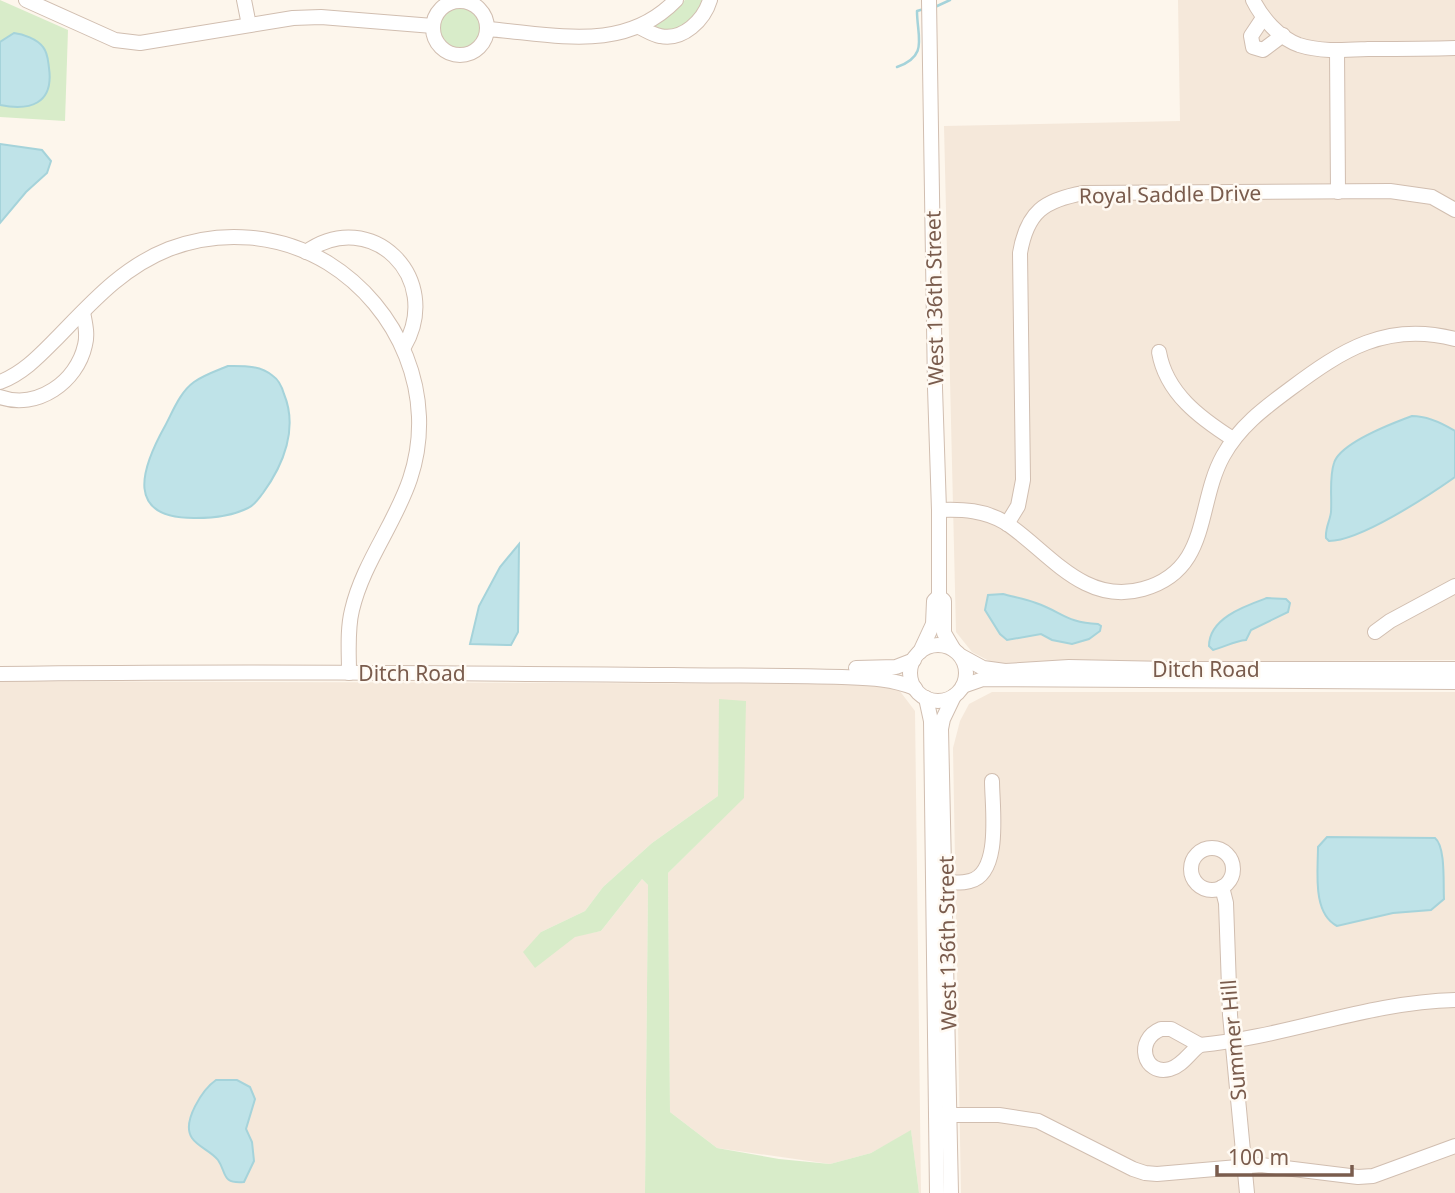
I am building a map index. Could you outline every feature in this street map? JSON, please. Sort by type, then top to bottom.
[{"type":"street","points":[[26,0],[115,40],[128,43],[293,18],[433,26]]},
{"type":"street","points":[[244,0],[249,25]]},
{"type":"street","points":[[463,0],[480,9],[487,29],[482,44],[476,50],[457,54],[442,47],[436,39],[433,26],[440,10],[463,0]]},
{"type":"street","points":[[487,29],[603,37],[618,35],[650,22],[676,0]]},
{"type":"street","points":[[639,27],[657,36],[676,36],[696,24],[706,12],[710,0]]},
{"type":"street","points":[[1253,0],[1263,18],[1298,44],[1338,50],[1455,48]]},
{"type":"street","name":"West 136th Street","points":[[929,6],[939,596],[944,601],[944,633],[958,653]]},
{"type":"street","points":[[1263,18],[1251,36],[1253,47],[1263,50],[1283,35]]},
{"type":"street","points":[[1338,50],[1338,192]]},
{"type":"street","name":"Royal Saddle Drive","points":[[1007,524],[1018,506],[1023,481],[1020,253],[1023,235],[1038,211],[1048,203],[1063,196],[1084,193],[1338,192],[1418,194],[1432,197],[1455,210]]},
{"type":"street","points":[[0,382],[27,367],[125,271],[148,257],[197,240],[247,236],[270,240],[306,252],[335,267],[365,291],[388,319],[404,348],[417,399],[418,436],[415,457],[402,499],[356,595],[350,621],[349,673]]},
{"type":"street","points":[[306,252],[320,242],[343,236],[369,241],[392,255],[409,275],[416,297],[415,324],[404,348]]},
{"type":"street","points":[[0,397],[20,401],[32,399],[62,384],[77,366],[85,344],[87,334],[83,312]]},
{"type":"street","points":[[939,510],[973,510],[1007,524],[1083,583],[1119,592],[1152,586],[1175,572],[1187,559],[1195,544],[1214,477],[1233,439],[1263,409],[1324,364],[1354,346],[1384,336],[1404,334],[1436,335],[1455,340]]},
{"type":"street","points":[[1158,352],[1165,376],[1181,397],[1203,418],[1233,439]]},
{"type":"street","points":[[1376,632],[1390,621],[1455,586]]},
{"type":"street","name":"West 136th Street","points":[[917,656],[933,624],[934,601],[939,596]]},
{"type":"street","points":[[937,645],[958,653],[966,671],[959,691],[940,701],[920,693],[911,674],[917,656],[937,645]]},
{"type":"street","name":"Ditch Road","points":[[958,653],[983,668],[1005,671],[1069,667],[1455,669]]},
{"type":"street","name":"Ditch Road","points":[[824,675],[840,669],[896,667],[917,656]]},
{"type":"street","name":"Ditch Road","points":[[0,674],[824,675],[897,680],[920,693]]},
{"type":"street","name":"Ditch Road","points":[[959,691],[983,679],[1455,682]]},
{"type":"street","name":"West 136th Street","points":[[939,882],[942,723],[959,691]]},
{"type":"street","name":"West 136th Street","points":[[920,693],[931,721],[939,882],[943,1115],[951,1193]]},
{"type":"street","points":[[939,882],[972,881],[979,877],[990,862],[993,849],[992,781]]},
{"type":"street","name":"Summer Hill","points":[[1222,887],[1226,903],[1233,1042],[1247,1193]]},
{"type":"street","points":[[1200,1045],[1233,1042],[1406,1004],[1455,1000]]},
{"type":"street","points":[[943,1115],[999,1115],[1038,1121],[1109,1158],[1145,1173],[1157,1174],[1261,1165],[1340,1176],[1373,1176],[1455,1146]]},
{"type":"street","name":"West 136th Street","points":[[937,1193],[943,1115]]},
{"type":"shaded area","points":[[1178,0],[1455,0],[1455,660],[993,663],[972,652],[956,632],[944,126],[1180,121]]},
{"type":"shaded area","points":[[0,681],[896,686],[915,711],[921,1193],[911,1131],[871,1153],[830,1164],[717,1148],[670,1112],[668,873],[744,797],[720,699],[718,796],[652,843],[603,887],[585,911],[541,932],[535,967],[575,936],[601,931],[642,879],[648,885],[645,1193],[0,1193]]},
{"type":"shaded area","points":[[992,692],[1455,692],[1455,1193],[961,1193],[953,748],[960,721],[969,704]]},
{"type":"green space","points":[[0,0],[68,30],[65,121],[0,117]]},
{"type":"green space","points":[[685,0],[707,0],[696,20],[670,32],[658,31],[655,26]]},
{"type":"green space","points":[[461,6],[476,12],[482,27],[476,42],[461,48],[446,42],[440,27],[446,12]]},
{"type":"green space","points":[[719,699],[746,701],[744,798],[668,873],[670,1112],[717,1148],[779,1159],[830,1164],[871,1153],[911,1130],[919,1193],[645,1193],[648,885],[642,879],[601,931],[575,937],[535,968],[523,952],[541,932],[585,911],[603,887],[652,843],[718,796]]},
{"type":"water","points":[[14,33],[26,36],[45,49],[49,68],[50,80],[44,97],[38,102],[21,107],[0,105],[0,42]]},
{"type":"water","points":[[0,144],[42,150],[51,161],[47,173],[26,192],[0,223]]},
{"type":"water","points":[[228,366],[263,370],[279,382],[290,420],[283,458],[271,482],[255,503],[236,513],[196,518],[173,516],[157,510],[148,501],[144,489],[145,474],[156,442],[177,402],[189,386]]},
{"type":"water","points":[[1412,416],[1435,420],[1455,431],[1455,477],[1375,526],[1358,534],[1329,541],[1326,534],[1331,512],[1332,475],[1338,456],[1356,441]]},
{"type":"water","points":[[519,544],[518,632],[511,645],[470,644],[479,606],[500,567]]},
{"type":"water","points":[[1003,594],[1045,606],[1072,619],[1098,624],[1101,626],[1100,631],[1089,639],[1072,644],[1052,640],[1041,634],[1007,640],[985,610],[988,595]]},
{"type":"water","points":[[1267,598],[1286,599],[1290,603],[1288,612],[1251,630],[1246,640],[1213,650],[1209,646],[1215,628],[1230,614]]},
{"type":"water","points":[[1327,837],[1435,838],[1441,849],[1444,899],[1431,910],[1393,913],[1337,926],[1323,912],[1318,891],[1318,847]]},
{"type":"water","points":[[216,1080],[237,1080],[250,1087],[255,1099],[246,1129],[252,1142],[254,1161],[244,1182],[228,1179],[218,1160],[192,1138],[189,1131],[195,1106]]},
{"type":"waterway","points":[[935,7],[950,0]]},
{"type":"waterway","points":[[897,67],[907,63],[917,51],[917,11],[924,9]]}]
